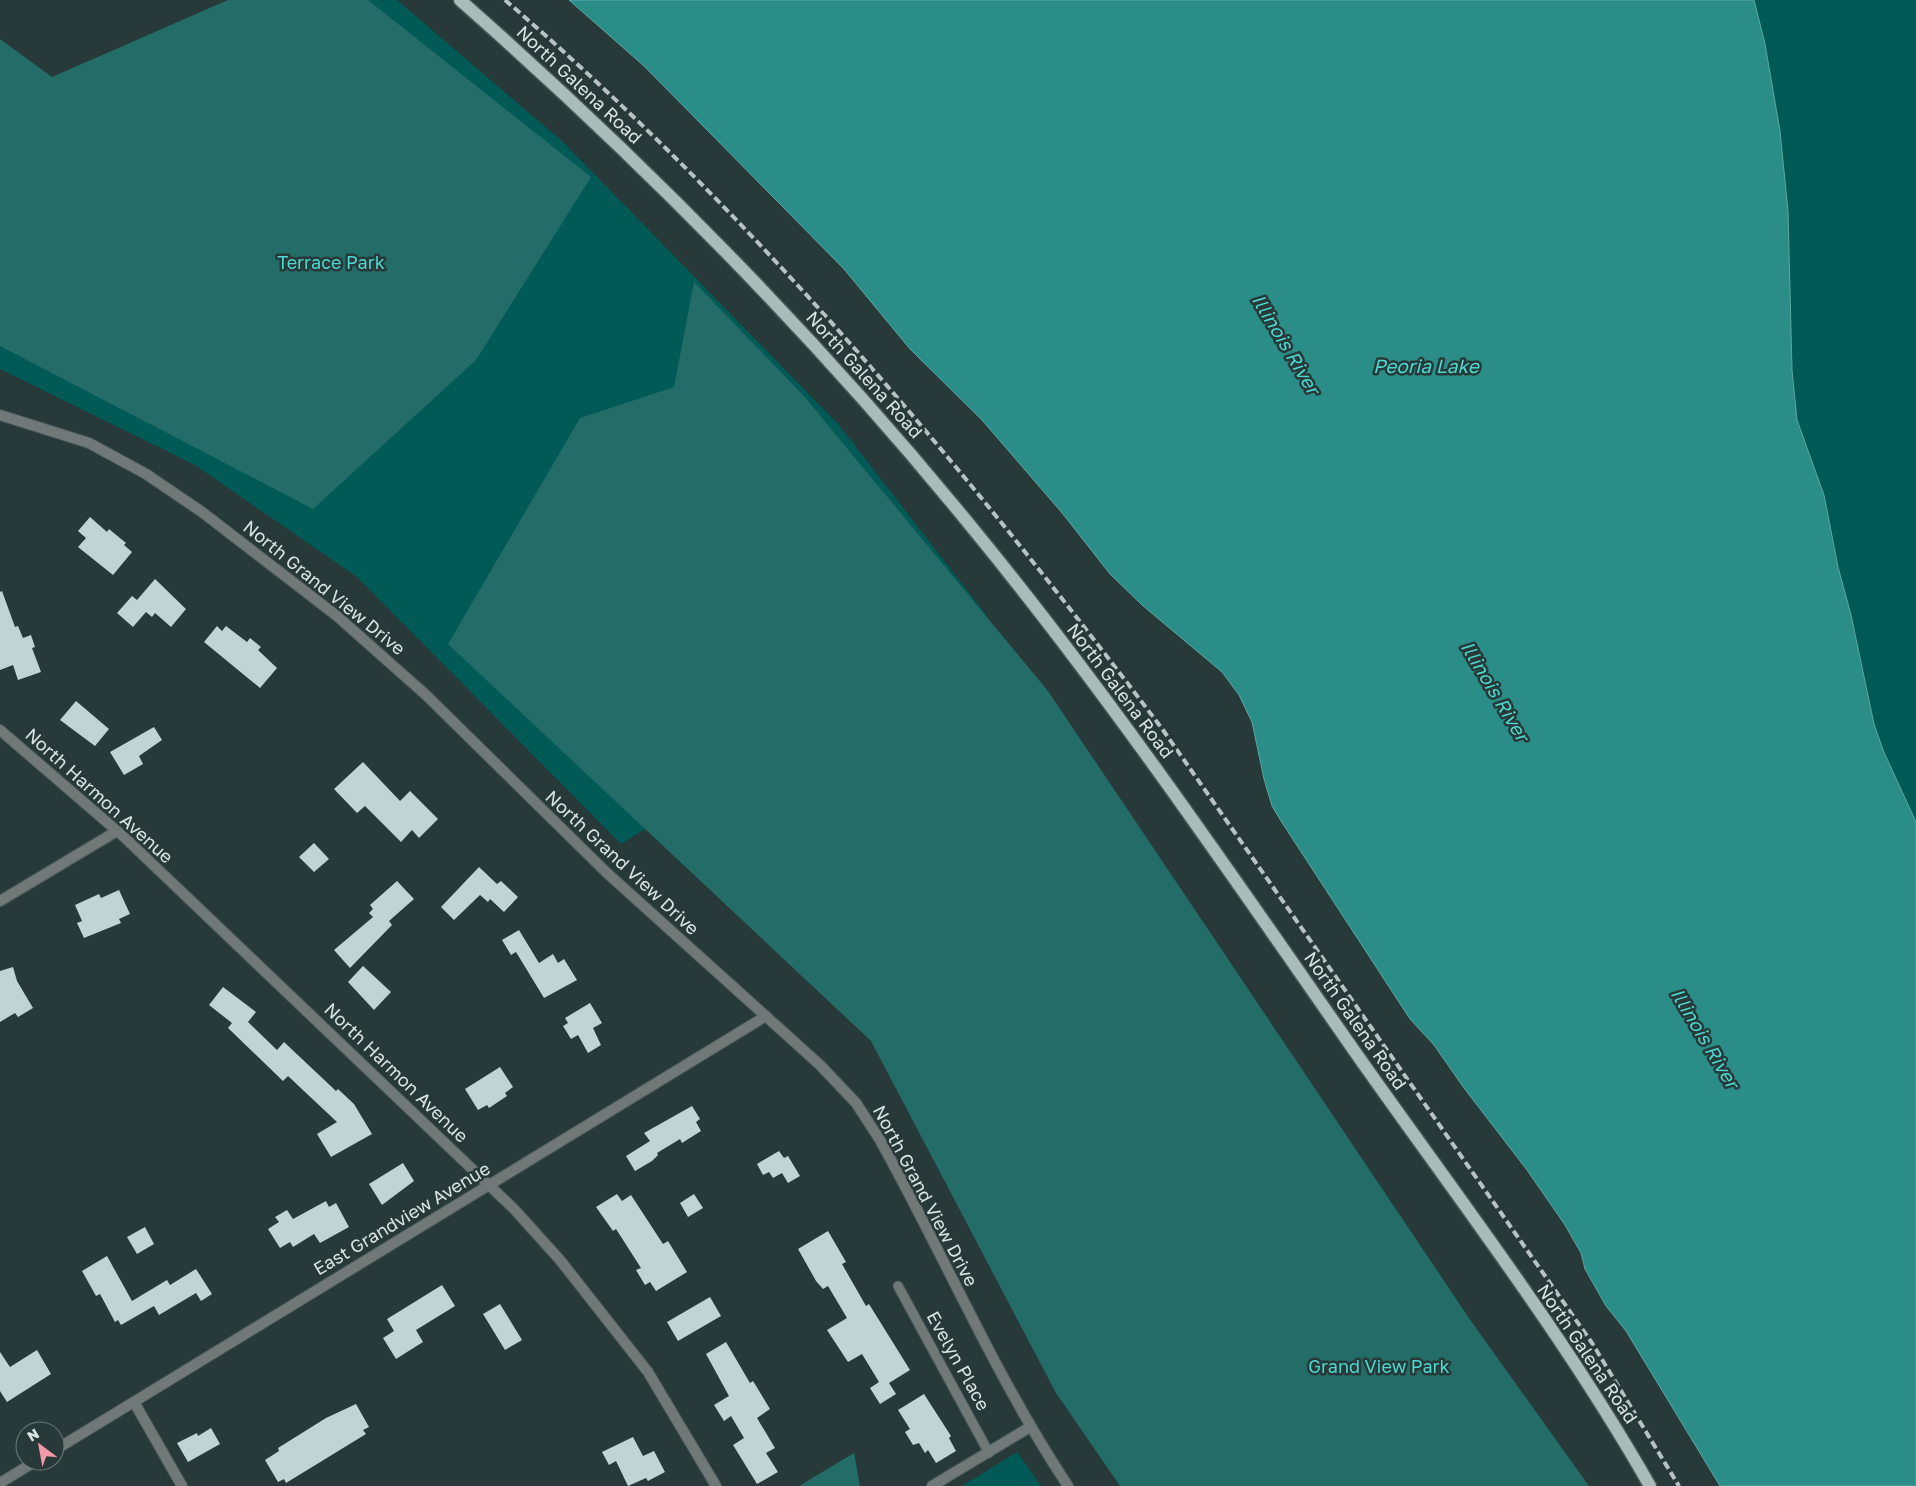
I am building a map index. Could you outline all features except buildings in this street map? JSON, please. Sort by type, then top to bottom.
[{"type":"main road","name":"North Galena Road","points":[[460,0],[606,133],[743,268],[871,407],[973,528],[1108,702],[1244,894],[1550,1329],[1610,1420],[1650,1486]]},
{"type":"street","name":"North Grand View Drive","points":[[0,415],[83,441],[122,460],[202,512],[351,627],[426,696],[601,867],[836,1081],[871,1125],[906,1186],[979,1334],[1030,1427],[1068,1486]]},
{"type":"street","name":"North Harmon Avenue","points":[[0,730],[117,831],[490,1185],[560,1260],[636,1356],[654,1380],[716,1486]]},
{"type":"street","points":[[0,901],[117,831]]},
{"type":"street","name":"East Grandview Avenue","points":[[65,1444],[766,1016]]},
{"type":"street","points":[[134,1402],[182,1486]]},
{"type":"street","points":[[932,1486],[1030,1427]]},
{"type":"street","points":[[0,1483],[20,1471]]},
{"type":"lane","name":"Evelyn Place","points":[[898,1286],[989,1452]]},
{"type":"green space","points":[[228,0],[368,0],[591,177],[476,360],[313,509],[0,346],[0,39],[52,77]]},
{"type":"green space","name":"Terrace Park","points":[[289,0],[397,0],[563,142],[839,425],[987,616],[621,844],[357,577],[195,465],[0,369],[0,187]]},
{"type":"green space","points":[[1754,0],[1916,0],[1916,822],[1882,750],[1874,724],[1851,615],[1797,420],[1792,370],[1788,211]]},
{"type":"green space","name":"Grand View Park","points":[[694,282],[803,395],[1048,691],[1471,1321],[1589,1486],[1120,1486],[1056,1393],[871,1041],[448,644],[580,418],[674,387]]},
{"type":"green space","points":[[1017,1452],[1041,1486],[962,1486]]},
{"type":"green space","points":[[854,1453],[860,1486],[799,1486]]},
{"type":"water","name":"Peoria Lake","points":[[569,0],[1754,0],[1765,44],[1780,131],[1788,211],[1792,370],[1797,420],[1824,495],[1838,567],[1851,615],[1874,724],[1883,750],[1916,822],[1916,1486],[1720,1486],[1626,1331],[1606,1306],[1585,1269],[1581,1253],[1565,1225],[1527,1170],[1464,1088],[1434,1045],[1410,1019],[1281,821],[1272,806],[1264,779],[1252,722],[1239,695],[1222,672],[1142,605],[1110,574],[1063,514],[982,420],[910,349],[844,269],[644,66]]},
{"type":"railway","points":[[505,0],[597,82],[771,256],[854,347],[934,441],[1088,632],[1163,730],[1592,1343],[1679,1486]]},
{"type":"water label","name":"Illinois River","points":[[1286,344]]},
{"type":"water label","name":"Illinois River","points":[[1495,691]]},
{"type":"water label","name":"Illinois River","points":[[1705,1038]]}]
